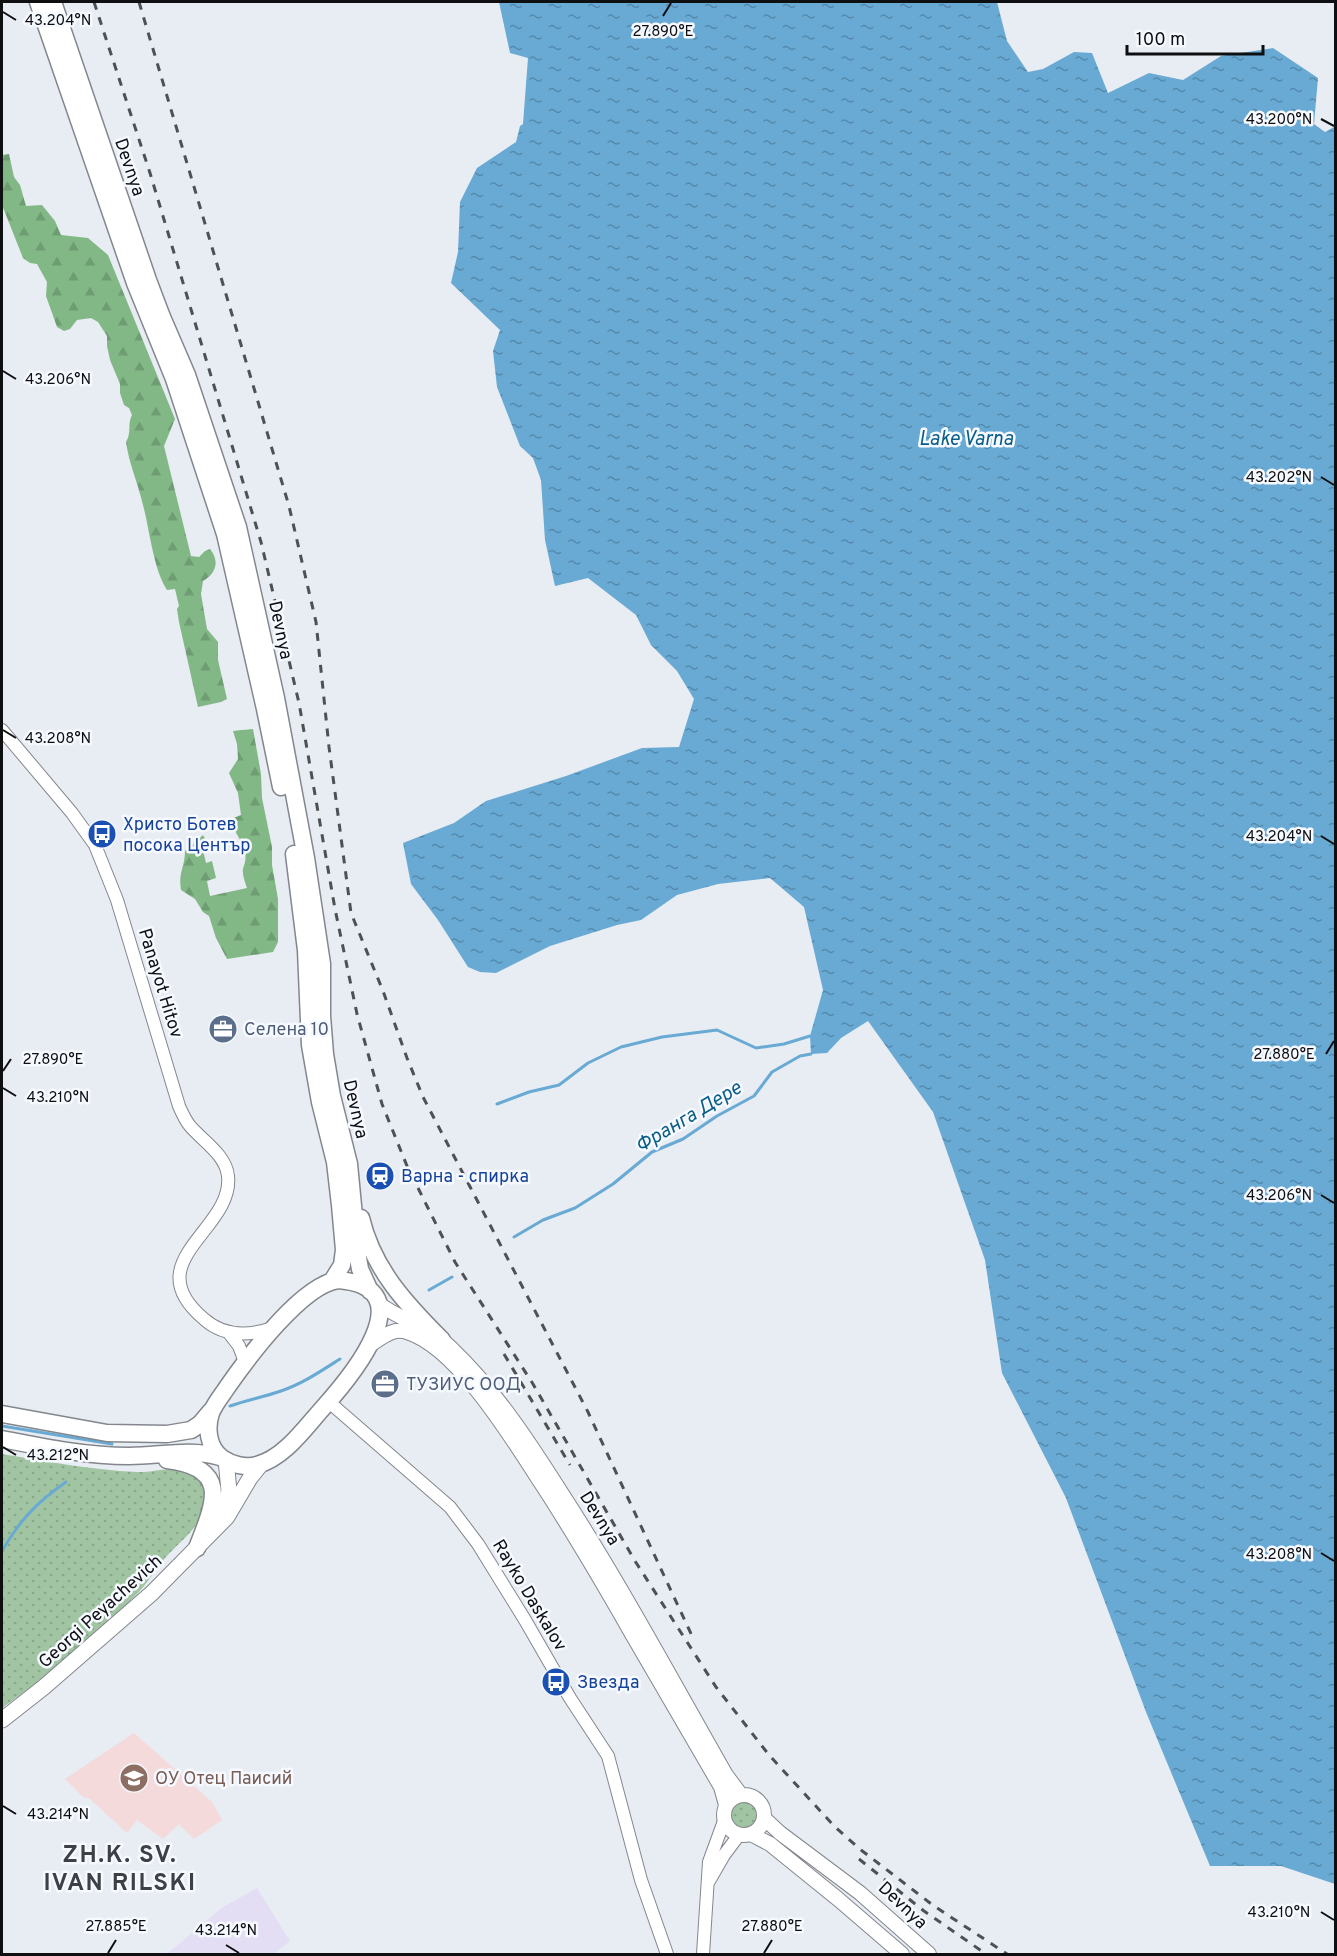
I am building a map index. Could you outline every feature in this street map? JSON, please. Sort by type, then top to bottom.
[{"type":"highway","name":"Devnya","points":[[38,2],[135,283],[174,379],[225,534],[263,699],[294,854],[307,960],[310,1045],[320,1102],[335,1162],[339,1194],[344,1250],[342,1265],[332,1281]]},
{"type":"highway","name":"Devnya","points":[[53,2],[148,280],[187,375],[238,527],[276,698],[306,858],[322,964],[325,1054],[332,1096],[352,1180],[358,1258],[360,1269],[375,1298]]},
{"type":"highway","points":[[352,1180],[365,1232],[380,1267],[410,1308],[442,1340]]},
{"type":"highway","points":[[2,1414],[107,1433],[184,1432],[196,1427],[212,1411],[245,1362],[275,1327],[307,1296],[332,1281],[358,1283],[375,1298],[381,1313],[379,1324],[370,1345],[354,1371],[329,1402],[277,1455],[262,1463],[249,1466],[200,1452],[136,1456]]},
{"type":"highway","points":[[212,1411],[208,1425],[209,1439],[223,1459]]},
{"type":"highway","points":[[2,1439],[70,1450],[189,1463],[209,1479],[214,1491],[213,1505],[197,1548]]},
{"type":"main road","name":"Devnya","points":[[375,1298],[391,1312],[442,1340],[482,1381],[531,1445],[595,1545],[726,1775],[741,1795]]},
{"type":"main road","name":"Devnya","points":[[370,1345],[393,1332],[406,1332],[414,1335],[441,1353],[483,1399],[509,1433],[583,1548],[721,1787],[726,1805]]},
{"type":"main road","name":"Georgi Peyachevich","points":[[219,1526],[229,1491],[223,1459]]},
{"type":"main road","name":"Georgi Peyachevich","points":[[2,1720],[44,1687],[152,1593],[219,1526],[262,1463]]},
{"type":"main road","points":[[741,1795],[756,1798],[764,1811],[765,1819],[758,1831],[745,1835],[727,1827],[724,1821],[726,1805],[741,1795]]},
{"type":"main road","name":"Devnya","points":[[765,1819],[780,1833],[860,1893],[929,1954]]},
{"type":"main road","name":"Devnya","points":[[745,1835],[770,1844],[902,1954]]},
{"type":"street","name":"Panayot Hitov","points":[[2,730],[72,813],[95,845],[117,900],[183,1116],[226,1166],[228,1176],[226,1196],[215,1216],[185,1256],[180,1267],[180,1278],[185,1298],[198,1314],[207,1322],[229,1333]]},
{"type":"street","points":[[229,1333],[250,1334],[275,1327]]},
{"type":"street","points":[[229,1333],[239,1346],[245,1362]]},
{"type":"street","name":"Rayko Daskalov","points":[[329,1402],[450,1507],[478,1544],[525,1620],[570,1698],[608,1756],[641,1880],[667,1954]]},
{"type":"street","points":[[704,1954],[710,1855],[724,1821]]},
{"type":"street","points":[[709,1882],[724,1855],[745,1835]]},
{"type":"shaded area","points":[[134,1733],[212,1802],[222,1820],[194,1839],[179,1824],[163,1839],[137,1820],[127,1833],[65,1779]]},
{"type":"shaded area","points":[[257,1888],[290,1941],[274,1954],[167,1954],[223,1907]]},
{"type":"green space","points":[[9,154],[14,177],[20,185],[26,206],[42,205],[55,221],[61,235],[88,238],[108,255],[175,419],[164,446],[191,556],[199,557],[210,549],[216,563],[214,571],[203,581],[201,594],[207,629],[218,642],[218,660],[227,699],[221,702],[198,707],[179,622],[177,609],[179,606],[175,589],[167,590],[158,571],[141,497],[129,458],[126,442],[132,415],[129,408],[124,405],[120,393],[120,384],[110,360],[107,336],[98,322],[91,318],[77,320],[70,329],[64,331],[57,327],[46,296],[47,282],[37,264],[30,263],[23,258],[2,205],[2,155]]},
{"type":"green space","points":[[253,729],[261,774],[262,798],[272,847],[272,865],[278,899],[278,942],[273,952],[227,959],[216,938],[209,916],[203,912],[195,899],[181,890],[180,879],[185,851],[203,835],[208,844],[202,846],[206,863],[212,861],[216,878],[207,881],[210,896],[247,888],[243,873],[245,853],[231,819],[241,815],[238,793],[229,773],[238,759],[233,731]]},
{"type":"green space","points":[[2,1454],[120,1471],[185,1470],[199,1480],[204,1488],[205,1498],[198,1523],[161,1562],[137,1594],[72,1654],[2,1708]]},
{"type":"green space","points":[[744,1801],[754,1805],[758,1815],[754,1825],[744,1829],[734,1825],[730,1815],[734,1805]]},
{"type":"water","name":"Lake Varna","points":[[499,2],[997,2],[1007,41],[1028,72],[1043,69],[1074,52],[1092,53],[1108,93],[1149,73],[1183,80],[1221,56],[1273,48],[1318,78],[1314,124],[1325,132],[1334,127],[1335,112],[1335,1884],[1281,1866],[1210,1866],[1146,1712],[1066,1498],[1002,1373],[985,1260],[933,1112],[868,1021],[841,1038],[827,1053],[811,1054],[810,1036],[823,990],[804,907],[770,878],[718,884],[677,895],[641,920],[550,946],[496,973],[480,972],[468,967],[438,920],[411,884],[403,843],[454,823],[486,801],[566,776],[642,748],[679,747],[694,699],[677,671],[651,645],[636,615],[588,578],[555,586],[545,540],[541,480],[533,458],[520,446],[497,387],[493,351],[500,330],[451,283],[458,252],[460,202],[477,168],[516,142],[520,126],[523,124],[528,58],[510,53]]},
{"type":"waterway","points":[[497,1104],[529,1092],[559,1085],[588,1063],[621,1047],[662,1037],[717,1030],[756,1048],[784,1044],[810,1036]]},
{"type":"waterway","name":"Франга Дере","points":[[514,1237],[543,1220],[575,1208],[613,1184],[652,1152],[683,1139],[717,1116],[754,1096],[772,1072],[800,1056],[811,1054]]},
{"type":"waterway","name":"Франга Дере","points":[[429,1290],[452,1277]]},
{"type":"waterway","name":"Франга Дере","points":[[230,1406],[289,1388],[340,1359]]},
{"type":"waterway","name":"Франга Дере","points":[[2,1426],[112,1444]]},
{"type":"waterway","points":[[2,1551],[15,1530],[30,1513],[66,1482]]},
{"type":"railway","points":[[94,2],[150,173],[261,542],[299,703],[335,909],[357,1014],[382,1104],[407,1166],[455,1262],[533,1384],[635,1561],[716,1687],[769,1755],[835,1827],[934,1906],[1007,1954]]},
{"type":"railway","points":[[139,2],[289,506],[316,622],[329,747],[351,913],[423,1097],[588,1412],[693,1638]]},
{"type":"railway","points":[[504,1354],[570,1465]]},
{"type":"railway","points":[[859,1859],[924,1911],[986,1954]]},
{"type":"place","name":"Христо Ботев посока Център","points":[[102,834]]},
{"type":"place","name":"Селена 10","points":[[223,1029]]},
{"type":"place","name":"Варна - спирка","points":[[380,1176]]},
{"type":"place","name":"ТУЗИУС ООД","points":[[385,1384]]},
{"type":"place","name":"Звезда","points":[[556,1682]]},
{"type":"place","name":"ОУ Отец Паисий","points":[[134,1778]]},
{"type":"district","name":"ZH.K. SV. IVAN RILSKI","points":[[120,1868]]}]
